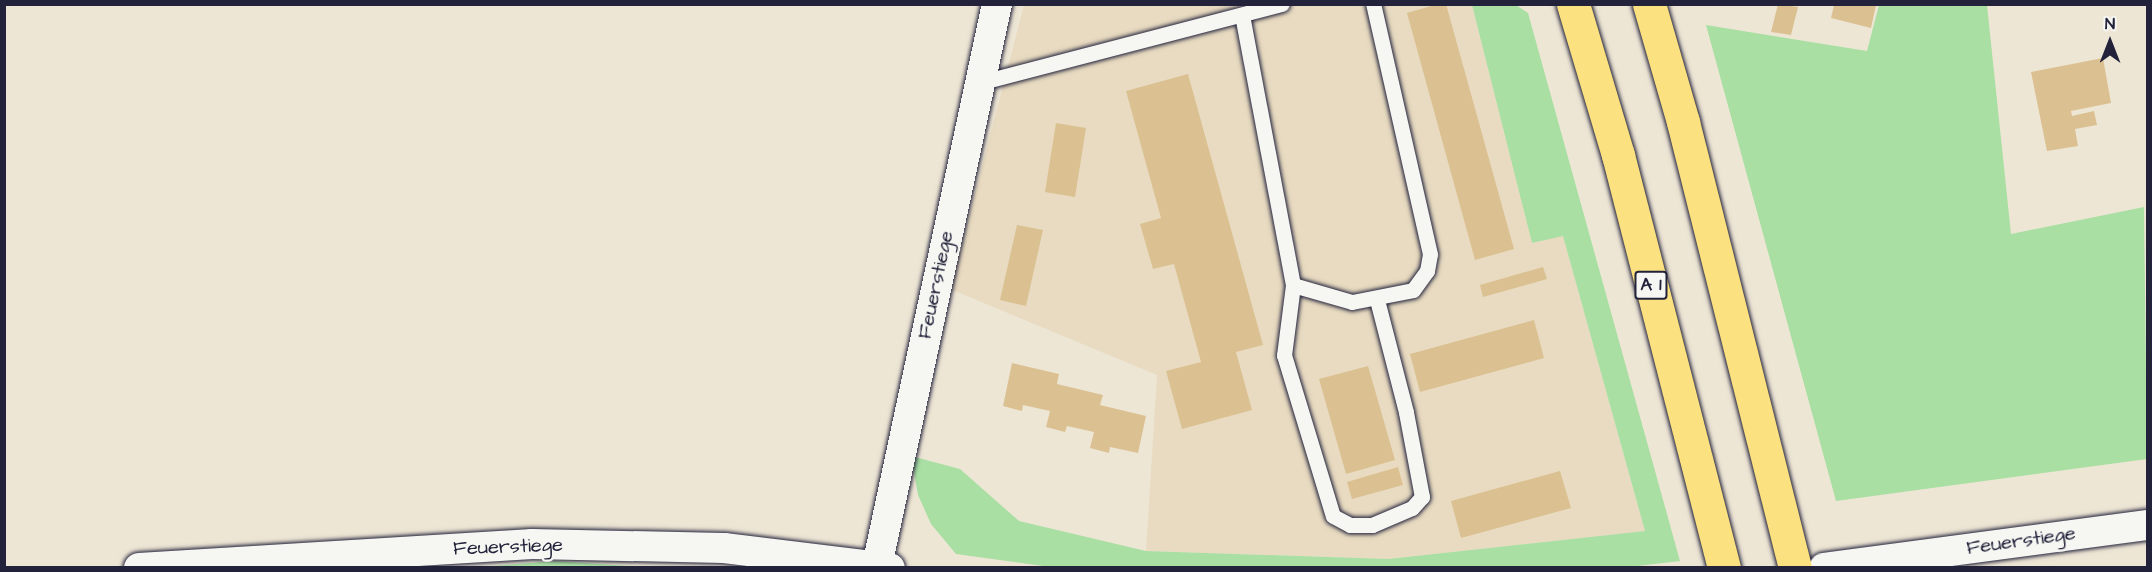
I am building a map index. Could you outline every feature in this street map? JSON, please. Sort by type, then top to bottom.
[{"type":"highway","name":"A 1","points":[[1573,4],[1618,155],[1724,567]]},
{"type":"highway","points":[[1649,4],[1795,567]]},
{"type":"street","name":"Feuerstiege","points":[[139,567],[532,544],[724,548],[884,566],[978,83],[997,4]]},
{"type":"street","name":"Feuerstiege","points":[[1824,567],[2148,525]]},
{"type":"lane","points":[[978,83],[1282,4]]},
{"type":"lane","points":[[1293,285],[1352,302],[1377,300],[1413,290],[1427,271],[1430,254],[1373,4]]},
{"type":"lane","points":[[1242,15],[1293,285],[1284,355],[1333,516],[1350,525],[1372,525],[1412,508],[1422,497],[1406,412],[1377,300]]},
{"type":"shaded area","points":[[1024,5],[1472,5],[1532,243],[1563,235],[1645,531],[1388,559],[1146,551],[1157,375],[950,289]]},
{"type":"green space","points":[[1472,5],[1516,5],[1528,13],[1680,561],[1621,568],[1058,568],[956,554],[931,524],[918,495],[911,456],[960,469],[1019,521],[1146,551],[1388,559],[1645,531],[1563,236],[1532,243]]},
{"type":"green space","points":[[1879,5],[1987,5],[2011,234],[2144,207],[2147,459],[1836,501],[1706,25],[1867,51]]},
{"type":"green space","points":[[555,561],[645,567],[480,567]]},
{"type":"building","points":[[1446,4],[1514,249],[1475,260],[1407,13]]},
{"type":"building","points":[[1778,4],[1798,7],[1791,35],[1771,32]]},
{"type":"building","points":[[1834,5],[1876,5],[1871,28],[1831,18]]},
{"type":"building","points":[[2103,58],[2111,103],[2071,111],[2072,116],[2094,111],[2097,125],[2075,129],[2078,146],[2047,151],[2031,72]]},
{"type":"building","points":[[1188,74],[1263,345],[1236,352],[1252,410],[1182,429],[1166,371],[1201,362],[1174,264],[1153,269],[1140,224],[1161,218],[1126,91]]},
{"type":"building","points":[[1056,123],[1086,128],[1075,197],[1045,192]]},
{"type":"building","points":[[1017,225],[1043,230],[1026,306],[1000,300]]},
{"type":"building","points":[[1543,267],[1547,279],[1483,297],[1480,285]]},
{"type":"building","points":[[1534,320],[1544,358],[1420,392],[1410,354]]},
{"type":"building","points":[[1012,363],[1059,374],[1057,384],[1103,395],[1100,405],[1146,416],[1138,453],[1110,447],[1109,453],[1090,448],[1094,432],[1067,426],[1065,432],[1046,427],[1050,411],[1023,405],[1022,411],[1003,406]]},
{"type":"building","points":[[1368,366],[1395,460],[1346,474],[1319,379]]},
{"type":"building","points":[[1398,467],[1403,485],[1352,499],[1347,482]]},
{"type":"building","points":[[1560,471],[1571,508],[1461,538],[1451,501]]}]
